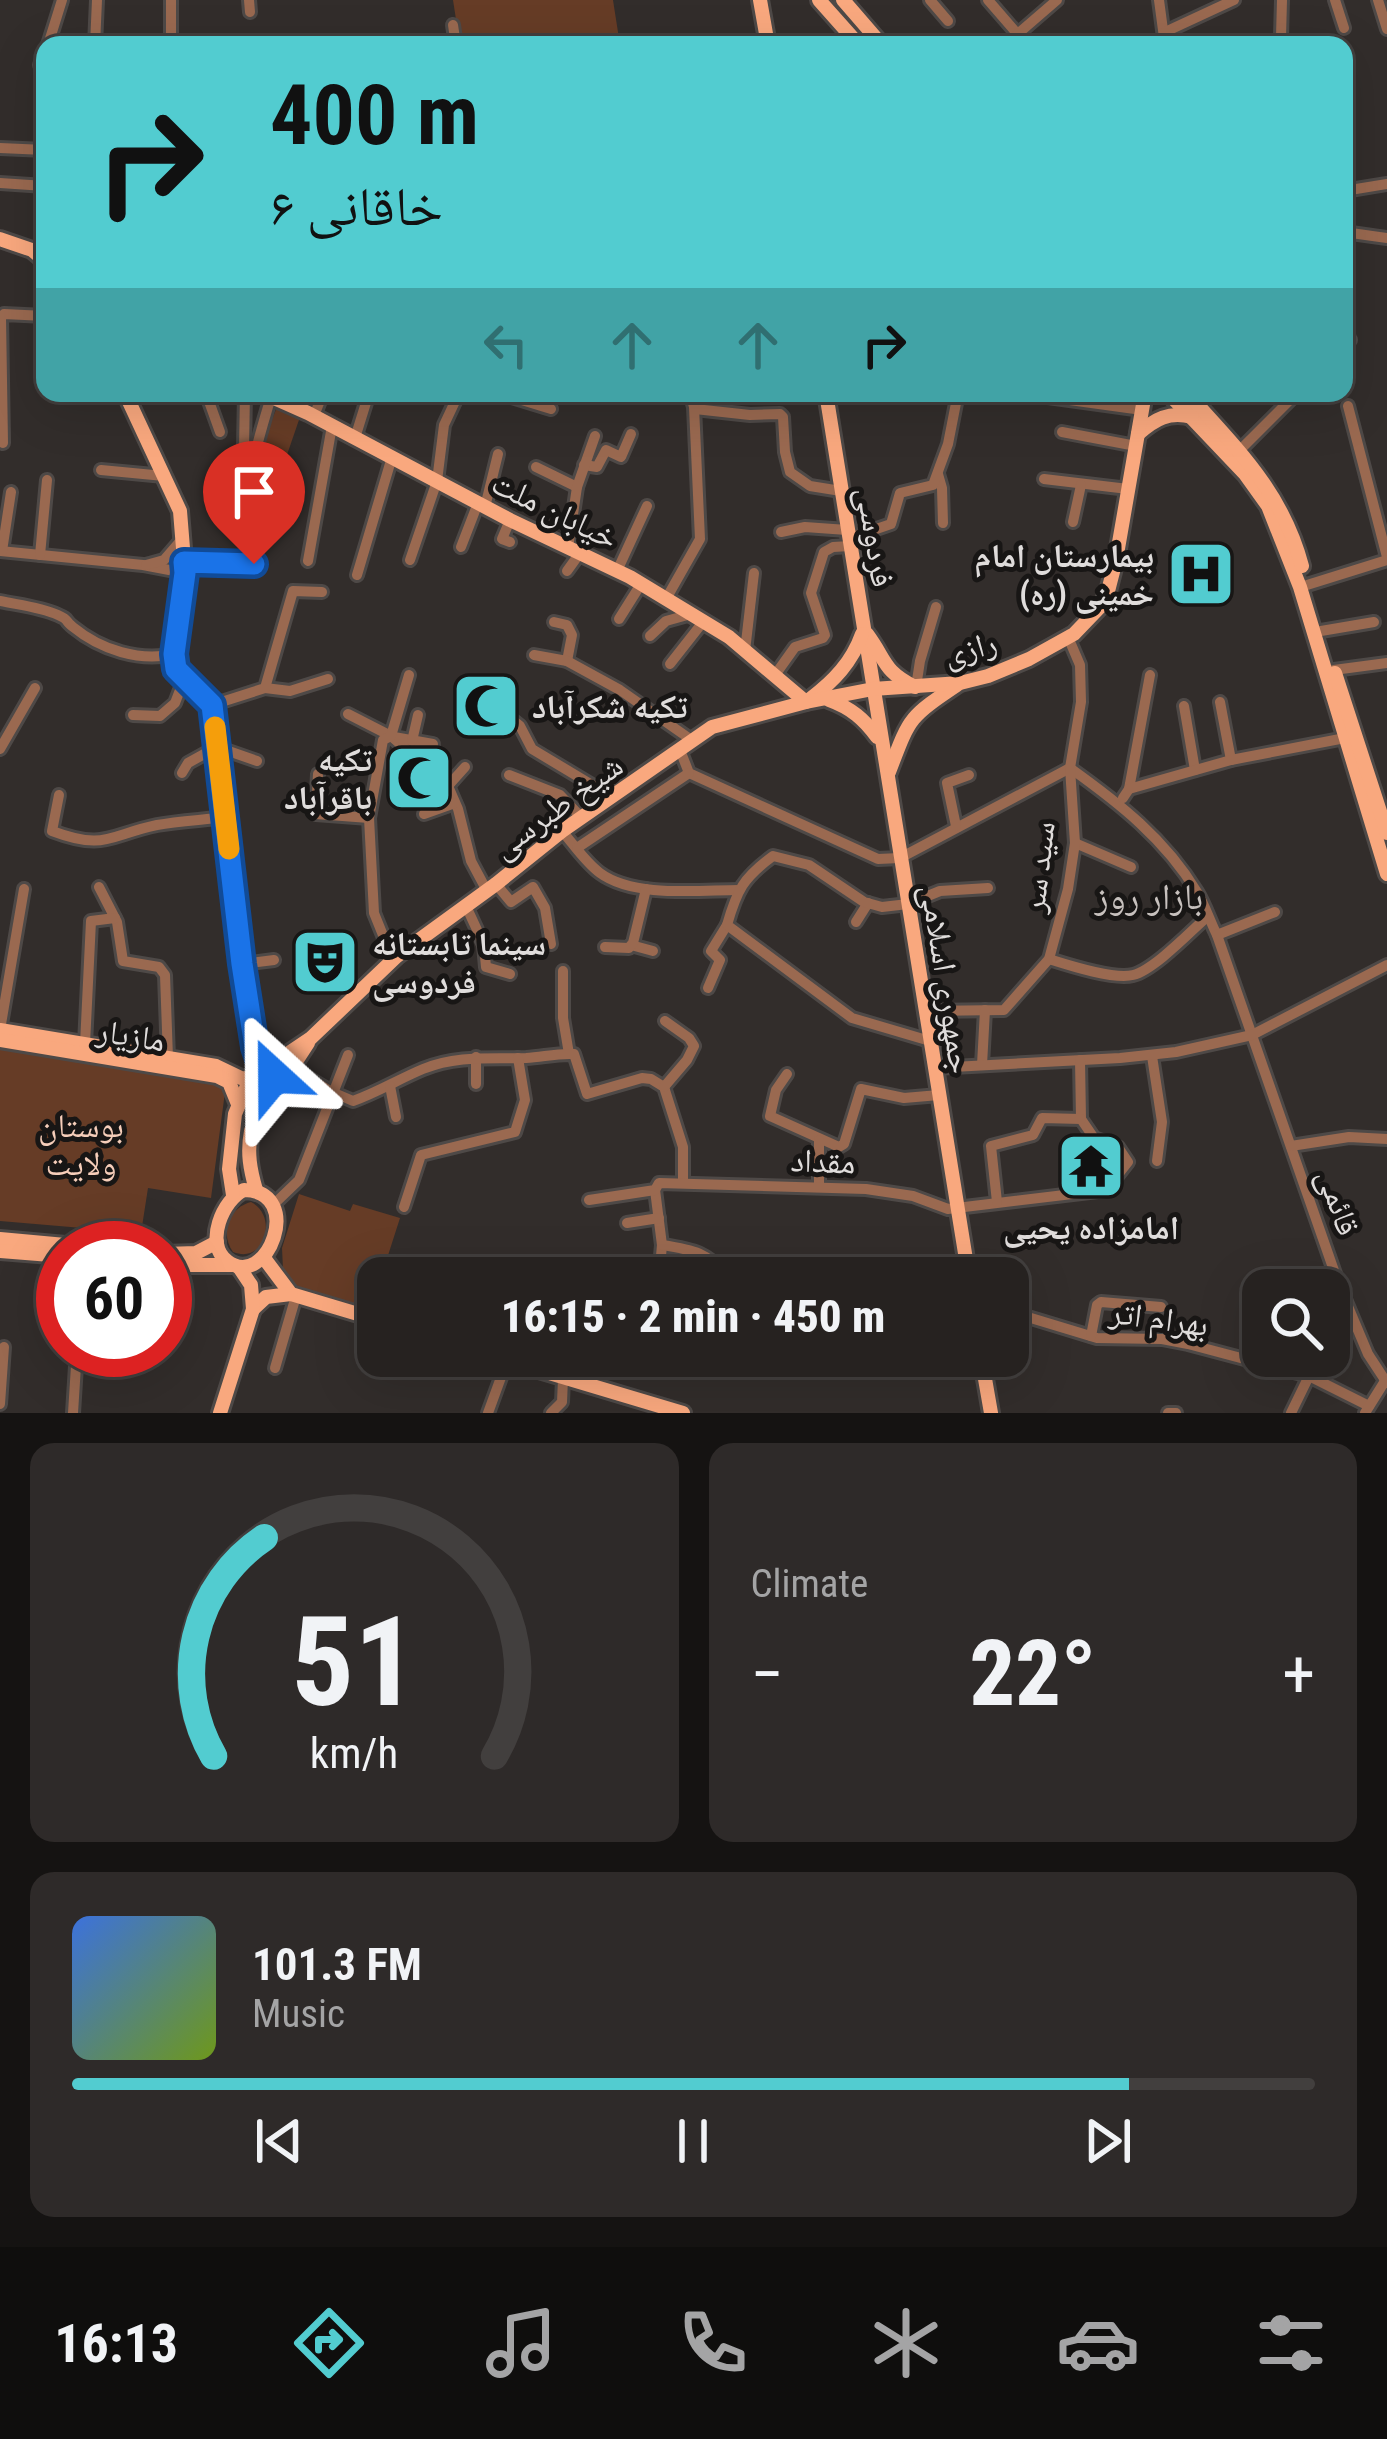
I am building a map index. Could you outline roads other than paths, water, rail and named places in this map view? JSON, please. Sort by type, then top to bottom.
[{"type":"main road","points":[[760,0],[766,36]]},
{"type":"main road","points":[[819,0],[851,36]]},
{"type":"main road","points":[[843,0],[874,36]]},
{"type":"main road","points":[[0,238],[36,253]]},
{"type":"main road","points":[[128,402],[179,511],[185,567],[176,669],[212,705],[218,747],[256,1073],[238,1104],[229,1169],[233,1195]]},
{"type":"main road","name":"خیابان ملت","points":[[285,402],[640,584],[746,651],[806,702]]},
{"type":"main road","name":"فردوسی","points":[[827,402],[873,689]]},
{"type":"main road","name":"رازی","points":[[873,689],[960,683],[988,676],[1069,637],[1090,619],[1107,595],[1116,560],[1143,402]]},
{"type":"main road","points":[[1177,402],[1245,473],[1268,506],[1300,587],[1387,874]]},
{"type":"main road","points":[[1195,402],[1277,501],[1294,537],[1387,833]]},
{"type":"main road","points":[[1137,440],[1150,424],[1171,414],[1192,417]]},
{"type":"main road","points":[[806,702],[834,680],[855,654],[863,631],[884,665],[916,687]]},
{"type":"main road","points":[[887,777],[910,719],[926,703],[960,683]]},
{"type":"main road","name":"شیخ طبرسی","points":[[256,1073],[310,1038],[393,960],[562,831],[712,727],[873,689]]},
{"type":"main road","name":"جمهوری اسلامی","points":[[873,689],[965,1257]]},
{"type":"main road","points":[[825,698],[847,706],[867,722],[882,744]]},
{"type":"main road","name":"مازیار","points":[[0,1030],[216,1066],[241,1078],[256,1073]]},
{"type":"main road","name":"شیخ طبرسی","points":[[256,1190],[248,1146],[258,1118],[310,1038]]},
{"type":"main road","name":"مازیار","points":[[0,1040],[218,1076],[229,1082],[238,1104]]},
{"type":"main road","points":[[256,1073],[274,1076],[275,1095]]},
{"type":"main road","points":[[192,1265],[236,1266],[253,1266],[264,1258],[275,1227],[274,1204],[256,1190],[244,1190],[233,1195],[222,1215],[220,1253],[236,1266],[250,1285],[253,1309],[220,1413]]},
{"type":"main road","points":[[192,1253],[217,1242]]},
{"type":"main road","points":[[2,1245],[36,1246]]},
{"type":"main road","points":[[2,1245],[36,1251]]},
{"type":"main road","points":[[264,1258],[293,1295]]},
{"type":"main road","points":[[253,1309],[266,1297],[293,1295],[357,1315]]},
{"type":"main road","points":[[563,1377],[683,1413]]},
{"type":"main road","points":[[986,1377],[994,1412]]},
{"type":"street","points":[[50,36],[62,0]]},
{"type":"street","points":[[95,36],[97,0]]},
{"type":"street","points":[[171,0],[171,36]]},
{"type":"street","points":[[930,0],[948,21]]},
{"type":"street","points":[[988,0],[1018,34],[1058,0]]},
{"type":"street","points":[[1159,0],[1165,36]]},
{"type":"street","points":[[1169,36],[1234,0]]},
{"type":"street","points":[[1281,36],[1282,0]]},
{"type":"street","points":[[1335,0],[1344,28]]},
{"type":"street","points":[[1378,0],[1387,29]]},
{"type":"street","points":[[453,25],[455,36]]},
{"type":"street","points":[[0,148],[36,150]]},
{"type":"street","points":[[0,183],[36,185]]},
{"type":"street","points":[[1353,190],[1387,184]]},
{"type":"street","points":[[1353,233],[1387,238]]},
{"type":"street","points":[[3,443],[1,317],[36,316]]},
{"type":"street","points":[[209,402],[220,432]]},
{"type":"street","points":[[244,448],[245,402]]},
{"type":"street","points":[[11,492],[1,551],[143,566],[254,564],[259,548],[252,474],[267,402]]},
{"type":"street","points":[[314,416],[319,402]]},
{"type":"street","points":[[355,438],[366,402]]},
{"type":"street","points":[[410,560],[437,481],[444,425],[455,402]]},
{"type":"street","points":[[531,402],[551,409]]},
{"type":"street","points":[[666,599],[700,539],[692,402]]},
{"type":"street","points":[[775,675],[795,647],[823,638],[811,593],[824,552],[891,524],[900,494],[933,485],[956,402]]},
{"type":"street","points":[[1079,402],[1142,410]]},
{"type":"street","points":[[1239,452],[1288,402]]},
{"type":"street","points":[[1307,586],[1387,558],[1348,406]]},
{"type":"street","points":[[694,409],[750,416],[780,414],[790,472],[810,487],[841,490]]},
{"type":"street","points":[[308,561],[332,426]]},
{"type":"street","points":[[1062,432],[1137,440]]},
{"type":"street","points":[[584,465],[596,467],[606,450],[621,457],[631,434]]},
{"type":"street","points":[[567,571],[574,550],[577,487],[595,436]]},
{"type":"street","points":[[461,548],[498,454]]},
{"type":"street","points":[[357,575],[392,458]]},
{"type":"street","points":[[536,467],[577,487]]},
{"type":"street","points":[[101,470],[164,476]]},
{"type":"street","points":[[938,474],[943,523]]},
{"type":"street","points":[[1044,479],[1128,489]]},
{"type":"street","points":[[40,555],[47,480]]},
{"type":"street","points":[[1073,522],[1081,484]]},
{"type":"street","points":[[617,571],[647,506]]},
{"type":"street","points":[[510,520],[502,539],[510,542]]},
{"type":"street","points":[[781,532],[805,527],[849,538]]},
{"type":"street","points":[[143,566],[164,560],[182,538]]},
{"type":"street","points":[[746,651],[754,573]]},
{"type":"street","points":[[619,619],[640,584]]},
{"type":"street","points":[[265,688],[293,591],[322,592]]},
{"type":"street","points":[[0,601],[53,613],[92,640],[137,658],[174,654]]},
{"type":"street","points":[[916,687],[936,607]]},
{"type":"street","points":[[650,636],[666,621],[697,618]]},
{"type":"street","points":[[670,664],[697,618]]},
{"type":"street","points":[[554,622],[566,625],[572,635],[567,661]]},
{"type":"street","points":[[1322,631],[1374,622]]},
{"type":"street","name":"سید سر","points":[[985,1010],[1004,1010],[1049,959],[1068,889],[1075,844],[1070,768],[1081,702],[1080,665],[1069,637]]},
{"type":"street","points":[[534,655],[567,661],[620,690],[686,746],[689,773]]},
{"type":"street","points":[[1334,670],[1387,663]]},
{"type":"street","points":[[393,960],[374,914],[369,818],[383,740],[391,736],[409,674]]},
{"type":"street","points":[[1150,675],[1126,794],[1232,760],[1345,738]]},
{"type":"street","points":[[133,715],[160,716],[176,703],[185,677]]},
{"type":"street","points":[[212,705],[265,688],[290,692],[328,679]]},
{"type":"street","points":[[0,749],[35,688]]},
{"type":"street","points":[[467,690],[491,694],[499,709],[520,726],[532,749],[612,797]]},
{"type":"street","points":[[1220,702],[1232,760]]},
{"type":"street","points":[[1184,706],[1195,770]]},
{"type":"street","points":[[348,714],[391,736],[433,744]]},
{"type":"street","points":[[412,741],[418,716]]},
{"type":"street","points":[[391,736],[448,786],[471,862],[491,888],[511,902],[533,887],[545,908],[550,944]]},
{"type":"street","points":[[182,773],[188,763],[218,747],[257,761]]},
{"type":"street","points":[[448,786],[465,767]]},
{"type":"street","points":[[689,773],[878,859],[900,858],[1070,768]]},
{"type":"street","name":"قائمی","points":[[1070,768],[1120,804],[1161,843],[1198,893],[1346,1302],[1386,1382]]},
{"type":"street","points":[[577,848],[689,773]]},
{"type":"street","points":[[318,774],[316,814],[369,818]]},
{"type":"street","points":[[509,775],[560,795],[582,818]]},
{"type":"street","points":[[956,826],[947,783],[969,775]]},
{"type":"street","points":[[59,795],[52,832],[88,842],[154,825],[226,817]]},
{"type":"street","points":[[424,814],[455,803]]},
{"type":"street","points":[[562,831],[600,873],[622,883],[646,889],[739,890]]},
{"type":"street","points":[[1075,844],[1131,867]]},
{"type":"street","points":[[708,988],[720,960],[711,952],[727,926],[739,890],[750,873],[773,856],[809,865],[882,907],[908,904],[940,891],[988,888]]},
{"type":"street","points":[[99,886],[115,919],[123,962],[159,967],[165,975],[168,1058]]},
{"type":"street","points":[[0,1030],[24,889]]},
{"type":"street","points":[[604,947],[629,948],[646,889]]},
{"type":"street","points":[[856,922],[868,903]]},
{"type":"street","points":[[466,906],[484,945],[486,967],[510,974]]},
{"type":"street","points":[[1216,935],[1275,912]]},
{"type":"street","points":[[1049,959],[1087,971],[1132,976],[1164,956],[1208,916]]},
{"type":"street","points":[[86,1044],[91,921],[115,919]]},
{"type":"street","points":[[727,926],[852,1018],[930,1041]]},
{"type":"street","points":[[631,945],[653,951]]},
{"type":"street","points":[[242,964],[274,960]]},
{"type":"street","points":[[934,1068],[1152,1056],[1252,1034],[1387,965]]},
{"type":"street","points":[[563,971],[569,1054]]},
{"type":"street","points":[[925,1011],[985,1010],[982,1065]]},
{"type":"street","points":[[664,1087],[694,1046],[665,1021]]},
{"type":"street","points":[[293,1069],[353,1101],[422,1069],[476,1058],[574,1054],[587,1094],[642,1078],[664,1087]]},
{"type":"street","points":[[274,1204],[298,1180],[348,1055]]},
{"type":"street","points":[[1152,1056],[1162,1122],[1157,1161]]},
{"type":"street","points":[[476,1058],[476,1084]]},
{"type":"street","points":[[404,1208],[421,1155],[515,1132],[526,1100],[518,1058]]},
{"type":"street","points":[[997,1202],[991,1146],[1033,1136],[1042,1118],[1082,1119],[1080,1060]]},
{"type":"street","points":[[787,1074],[776,1090],[770,1116],[839,1147],[844,1144],[861,1089],[904,1098],[939,1095]]},
{"type":"street","points":[[390,1087],[396,1117]]},
{"type":"street","points":[[664,1087],[683,1147],[683,1183]]},
{"type":"street","name":"مقداد","points":[[589,1200],[656,1190],[658,1183],[819,1186],[913,1196],[940,1208],[1106,1190],[1128,1162],[1118,1147],[1094,1138],[1082,1119]]},
{"type":"street","points":[[1291,1146],[1349,1137],[1387,1139]]},
{"type":"street","points":[[819,1140],[819,1186]]},
{"type":"street","points":[[656,1190],[661,1257]]},
{"type":"street","points":[[627,1223],[659,1218]]},
{"type":"street","points":[[662,1245],[708,1257]]},
{"type":"street","points":[[274,1367],[293,1295]]},
{"type":"street","points":[[1091,1336],[1101,1302],[1160,1307]]},
{"type":"street","name":"بهرام اتر","points":[[1029,1317],[1091,1336],[1175,1342],[1242,1359]]},
{"type":"street","points":[[0,1404],[4,1348]]},
{"type":"street","points":[[74,1413],[75,1377]]},
{"type":"street","points":[[488,1413],[495,1377]]},
{"type":"street","points":[[551,1413],[562,1402],[563,1377]]},
{"type":"street","points":[[1291,1413],[1309,1377]]},
{"type":"street","name":"بهرام اتر","points":[[1311,1377],[1367,1410]]},
{"type":"street","points":[[1367,1410],[1386,1382]]},
{"type":"place","name":"بیمارستان امام خمینی (ره)","points":[[1201,574]]},
{"type":"place","name":"تکیه شکرآباد","points":[[486,706]]},
{"type":"place","name":"تکیه باقرآباد","points":[[419,778]]},
{"type":"place","name":"سینما تابستانه فردوسی","points":[[325,962]]},
{"type":"place","name":"امامزاده یحیی","points":[[1091,1166]]},
{"type":"district","name":"بازار روز","points":[[1149,897]]},
{"type":"park label","name":"بوستان ولایت","points":[[81,1144]]}]
